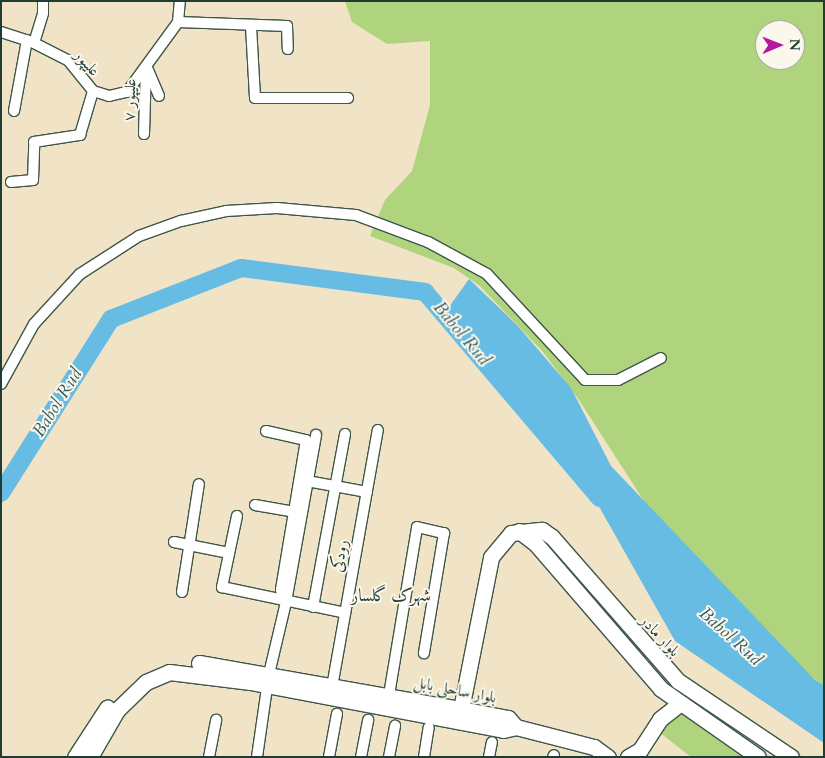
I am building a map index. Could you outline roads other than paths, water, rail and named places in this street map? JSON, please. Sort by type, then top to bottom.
[{"type":"main road","name":"بلوار مادر","points":[[519,531],[542,530],[552,538],[678,681],[791,757]]},
{"type":"main road","name":"بلوار مادر","points":[[519,531],[536,544],[661,689],[679,704],[758,757]]},
{"type":"main road","points":[[461,709],[491,557],[501,541],[519,531]]},
{"type":"main road","name":"بلوار ساحلی بابل","points":[[74,757],[110,704],[140,677],[169,664],[192,662],[268,680],[503,730],[516,727],[508,718],[390,695],[268,680],[191,672],[169,672],[146,682],[123,704],[107,724],[90,757]]},
{"type":"main road","points":[[628,757],[640,750],[660,719],[679,704]]},
{"type":"main road","points":[[516,727],[608,757]]},
{"type":"street","points":[[14,111],[31,42],[43,13],[43,1]]},
{"type":"street","points":[[180,1],[178,22],[287,26],[288,49]]},
{"type":"street","name":"علیپور","points":[[1,32],[31,42],[68,60],[92,91],[109,96],[127,92],[178,22]]},
{"type":"street","points":[[251,26],[255,98],[348,98]]},
{"type":"street","points":[[146,67],[159,96]]},
{"type":"street","name":"علیپور ۷","points":[[144,134],[146,67]]},
{"type":"street","points":[[12,182],[33,180],[34,142],[80,135],[92,91]]},
{"type":"street","points":[[1,384],[40,317],[80,274],[139,236],[181,221],[226,211],[277,208],[356,215],[428,242],[487,274],[585,380],[618,380],[661,358]]},
{"type":"street","name":"رودکی","points":[[332,687],[378,430]]},
{"type":"street","points":[[266,431],[306,440],[280,590],[286,602]]},
{"type":"street","points":[[313,607],[345,434]]},
{"type":"street","points":[[257,757],[268,680],[286,602],[316,435]]},
{"type":"street","points":[[307,481],[367,492]]},
{"type":"street","points":[[182,592],[199,484]]},
{"type":"street","points":[[255,504],[294,512]]},
{"type":"street","points":[[237,516],[222,587],[345,613]]},
{"type":"street","points":[[390,695],[417,527],[444,533],[424,653]]},
{"type":"street","points":[[174,542],[229,553]]},
{"type":"street","points":[[329,757],[336,714]]},
{"type":"street","points":[[208,757],[216,720]]},
{"type":"street","points":[[361,757],[368,720]]},
{"type":"street","points":[[389,757],[394,726]]},
{"type":"street","points":[[424,757],[429,727]]},
{"type":"street","points":[[489,757],[492,742]]},
{"type":"water","points":[[469,279],[517,325],[571,388],[611,466],[815,680],[824,685],[824,743],[675,641],[584,480],[444,314]]},
{"type":"waterway","name":"Babol Rud","points":[[1,493],[111,319],[241,268],[425,292],[600,498]]},
{"type":"district","name":"شهرک گلسار","points":[[391,596]]}]
